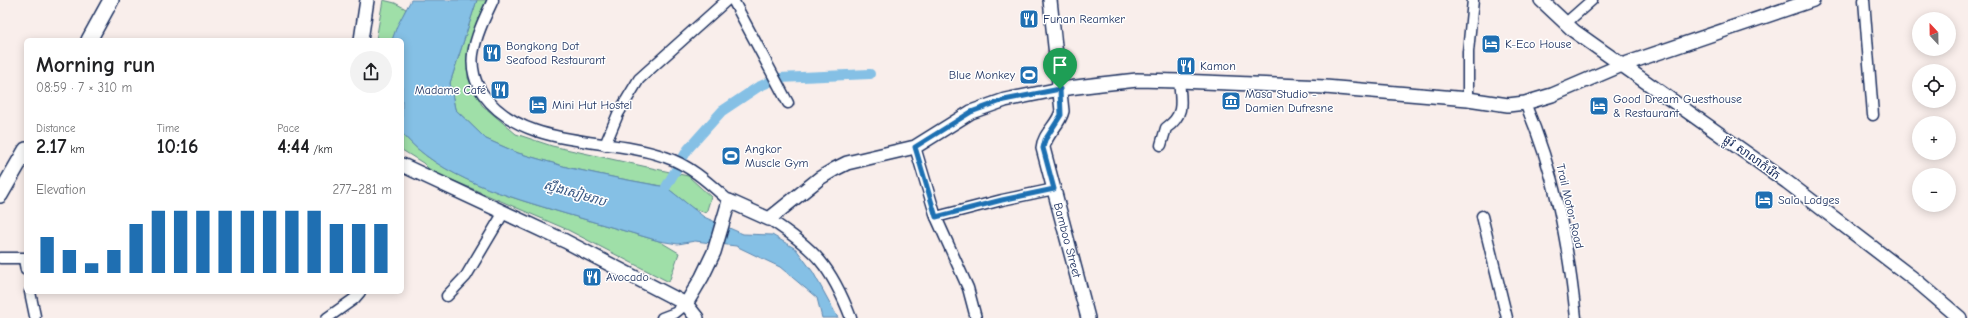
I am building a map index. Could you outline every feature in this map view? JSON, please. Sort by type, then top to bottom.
[{"type":"main road","points":[[90,38],[112,0]]},
{"type":"main road","points":[[0,195],[24,153]]},
{"type":"street","points":[[361,38],[367,0]]},
{"type":"street","points":[[493,0],[478,33],[473,54],[475,78],[489,103],[516,123],[548,133],[649,153],[686,167],[729,201],[769,219],[801,240],[813,251],[834,281],[851,318]]},
{"type":"street","points":[[605,145],[618,114],[639,79],[727,0]]},
{"type":"street","points":[[733,0],[788,103]]},
{"type":"street","name":"Bamboo Street","points":[[1050,0],[1060,89],[1061,115],[1045,140],[1043,148],[1088,318]]},
{"type":"street","points":[[1468,99],[1468,52],[1473,0]]},
{"type":"street","name":"ផ្លូវ សាលាកំរើក","points":[[1541,0],[1566,23],[1622,65],[1787,182],[1919,283],[1960,318]]},
{"type":"street","points":[[1566,23],[1592,0]]},
{"type":"street","points":[[769,219],[820,178],[835,169],[847,163],[915,147],[971,112],[1004,100],[1060,89],[1137,80],[1179,80],[1325,87],[1468,99],[1508,105],[1525,103],[1552,95],[1622,65],[1813,0]]},
{"type":"street","points":[[1864,0],[1873,115]]},
{"type":"street","points":[[1161,145],[1166,128],[1174,122],[1180,113],[1179,80]]},
{"type":"street","name":"Trail Motor Road","points":[[1525,103],[1534,124],[1556,190],[1571,273],[1576,318]]},
{"type":"street","points":[[915,147],[936,217],[968,288],[976,318]]},
{"type":"street","points":[[404,166],[565,240],[686,304],[697,318]]},
{"type":"street","points":[[936,217],[1002,200],[1054,189]]},
{"type":"street","points":[[662,318],[675,312],[686,304],[702,277],[714,252],[729,201]]},
{"type":"street","points":[[447,296],[466,276],[504,212]]},
{"type":"street","points":[[1482,216],[1507,318]]},
{"type":"street","points":[[0,258],[24,258]]},
{"type":"street","points":[[30,294],[35,316]]},
{"type":"street","points":[[327,318],[354,299],[358,294]]},
{"type":"green space","points":[[383,0],[395,3],[406,9],[393,38],[376,38]]},
{"type":"green space","points":[[477,0],[490,0],[471,46],[468,78],[482,105],[516,134],[552,146],[688,176],[711,197],[706,213],[692,208],[666,187],[570,168],[518,153],[486,139],[455,109],[450,83]]},
{"type":"green space","points":[[404,135],[417,149],[435,162],[476,184],[521,200],[659,241],[679,253],[669,282],[566,229],[431,171],[423,163],[404,151]]},
{"type":"water","name":"ស្ទឹងសៀមរាប","points":[[411,0],[477,0],[450,83],[455,109],[486,139],[518,153],[570,168],[666,187],[704,217],[743,234],[772,235],[796,249],[813,272],[838,318],[822,318],[817,298],[780,267],[736,246],[695,241],[678,244],[659,241],[499,193],[455,174],[435,162],[417,149],[404,135],[404,38],[393,38],[397,26]]},
{"type":"waterway","points":[[666,187],[688,149],[722,111],[758,87],[779,78],[870,74]]},
{"type":"place","name":"Funan Reamker","points":[[1029,19]]},
{"type":"place","name":"K-Eco House","points":[[1491,44]]},
{"type":"place","name":"Bongkong Dot Seafood Restaurant","points":[[492,53]]},
{"type":"place","name":"Kamon","points":[[1186,66]]},
{"type":"place","name":"Blue Monkey","points":[[1029,75]]},
{"type":"place","name":"Madame Café","points":[[500,90]]},
{"type":"place","name":"Masa Studio - Damien Dufresne","points":[[1231,101]]},
{"type":"place","name":"Mini Hut Hostel","points":[[538,105]]},
{"type":"place","name":"Good Dream Guesthouse & Restaurant","points":[[1599,106]]},
{"type":"place","name":"Angkor Muscle Gym","points":[[731,156]]},
{"type":"place","name":"Sala Lodges","points":[[1764,200]]},
{"type":"place","name":"Avocado","points":[[592,277]]},
{"type":"route","points":[[1060,89],[1061,115],[1043,144],[1054,189],[1002,200],[936,217],[915,147],[929,140],[971,112],[985,106],[1004,100],[1060,89]]}]
